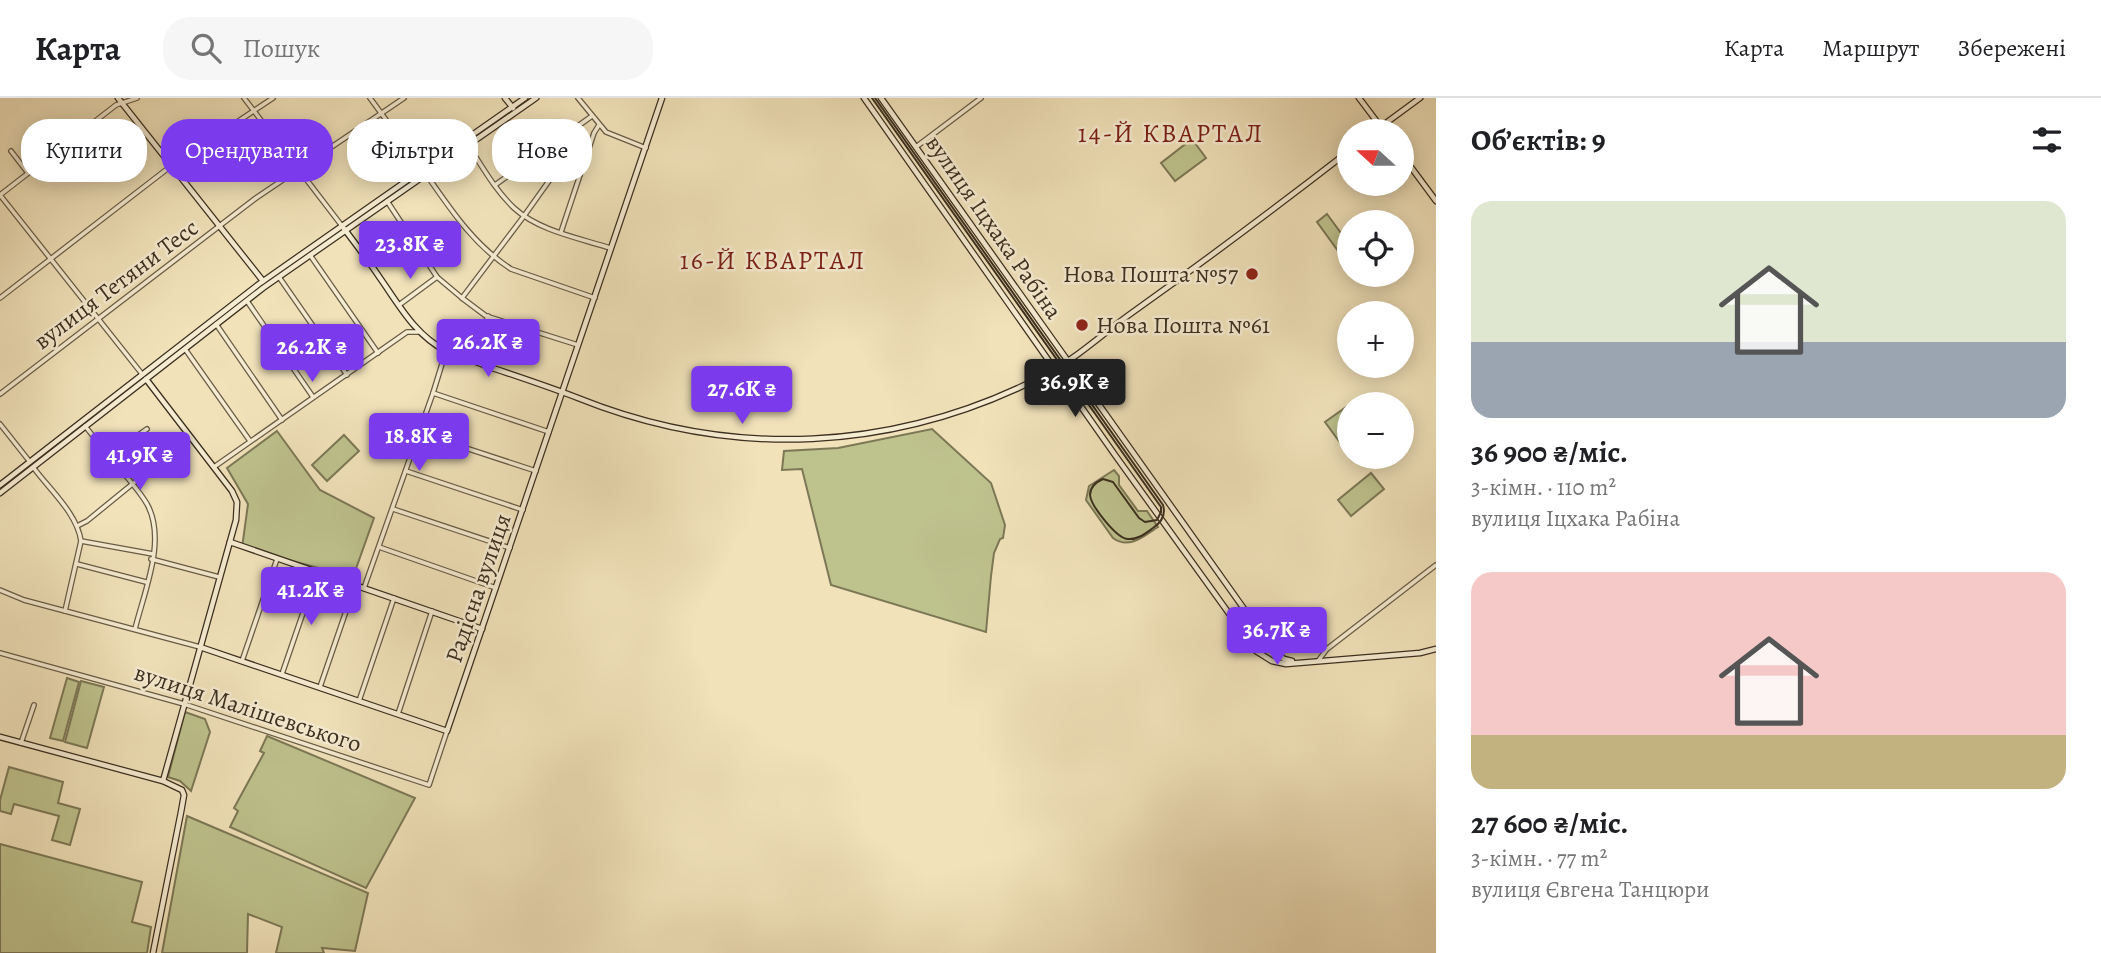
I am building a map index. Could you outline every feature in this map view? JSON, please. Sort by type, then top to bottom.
[{"type":"street","points":[[97,119],[120,101],[137,98]]},
{"type":"street","points":[[244,98],[260,119]]},
{"type":"street","points":[[242,119],[273,98]]},
{"type":"street","points":[[370,98],[386,119]]},
{"type":"street","name":"вулиця Тетяни Тесс","points":[[333,147],[404,98]]},
{"type":"street","points":[[478,132],[525,98]]},
{"type":"street","points":[[478,138],[537,98]]},
{"type":"street","points":[[578,98],[606,132],[646,148]]},
{"type":"street","name":"Радісна вулиця","points":[[447,731],[662,98]]},
{"type":"street","name":"вулиця Іцхака Рабіна","points":[[864,98],[1161,520],[1259,654]]},
{"type":"street","name":"вулиця Іцхака Рабіна","points":[[881,98],[1272,648],[1284,659],[1300,663]]},
{"type":"street","points":[[916,147],[981,98]]},
{"type":"street","points":[[1360,98],[1375,119]]},
{"type":"street","points":[[1394,119],[1420,98]]},
{"type":"street","points":[[507,99],[516,112]]},
{"type":"street","points":[[120,101],[161,153]]},
{"type":"street","points":[[592,138],[599,125]]},
{"type":"street","points":[[11,151],[21,164]]},
{"type":"street","points":[[478,160],[513,208],[524,216],[612,249]]},
{"type":"street","points":[[308,182],[344,228],[398,306],[420,332],[446,351],[625,416],[709,435],[753,440],[825,439],[875,433],[942,417],[996,397],[1055,369],[1337,160]]},
{"type":"street","points":[[1414,171],[1436,201]]},
{"type":"street","points":[[0,298],[161,174]]},
{"type":"street","points":[[21,178],[0,195],[144,376],[232,491],[237,502],[236,520],[163,781]]},
{"type":"street","points":[[184,182],[265,284]]},
{"type":"street","name":"вулиця Тетяни Тесс","points":[[0,394],[280,182]]},
{"type":"street","points":[[0,493],[31,464],[265,284],[410,182]]},
{"type":"street","points":[[0,485],[85,426],[144,376],[185,348],[265,284],[279,277],[411,182]]},
{"type":"street","points":[[431,182],[457,219],[492,256],[511,269],[595,298]]},
{"type":"street","points":[[495,185],[499,182]]},
{"type":"street","points":[[461,298],[547,182]]},
{"type":"street","points":[[561,232],[578,182]]},
{"type":"street","points":[[387,201],[437,277],[461,298],[488,316],[579,345]]},
{"type":"street","points":[[310,255],[378,353]]},
{"type":"street","points":[[279,277],[347,374]]},
{"type":"street","points":[[398,306],[437,277]]},
{"type":"street","points":[[247,300],[314,398]]},
{"type":"street","points":[[472,360],[488,316]]},
{"type":"street","points":[[216,324],[282,420]]},
{"type":"street","points":[[214,467],[407,332],[420,332]]},
{"type":"street","points":[[185,348],[251,442]]},
{"type":"street","points":[[364,588],[446,351]]},
{"type":"street","points":[[433,393],[549,432]]},
{"type":"street","points":[[0,424],[77,526],[81,541],[65,611]]},
{"type":"street","points":[[85,426],[148,506],[154,526],[153,554],[135,628]]},
{"type":"street","points":[[109,456],[147,429]]},
{"type":"street","points":[[419,433],[536,471]]},
{"type":"street","points":[[77,526],[87,521],[190,437]]},
{"type":"street","points":[[406,471],[523,510]]},
{"type":"street","points":[[393,509],[510,548]]},
{"type":"street","points":[[81,541],[153,554]]},
{"type":"street","points":[[230,542],[482,629]]},
{"type":"street","points":[[379,547],[496,588]]},
{"type":"street","points":[[152,559],[219,577]]},
{"type":"street","points":[[242,661],[277,559]]},
{"type":"street","points":[[77,564],[146,582]]},
{"type":"street","points":[[1318,661],[1327,649],[1436,565]]},
{"type":"street","points":[[282,674],[317,572]]},
{"type":"street","points":[[320,687],[355,585]]},
{"type":"street","points":[[0,590],[24,600],[200,647],[447,731]]},
{"type":"street","points":[[359,701],[394,598]]},
{"type":"street","points":[[397,714],[432,611]]},
{"type":"street","points":[[1259,654],[1270,656],[1272,648]]},
{"type":"street","points":[[1259,654],[1280,663],[1300,663],[1420,653],[1436,649]]},
{"type":"street","name":"вулиця Малішевського","points":[[0,653],[184,704],[429,785],[447,731]]},
{"type":"street","points":[[22,743],[34,705]]},
{"type":"street","points":[[0,737],[163,781],[177,786],[184,795],[153,953]]},
{"type":"green space","points":[[1192,139],[1206,158],[1175,181],[1161,163]]},
{"type":"green space","points":[[1327,214],[1337,228],[1337,250],[1317,222]]},
{"type":"green space","points":[[1337,414],[1337,438],[1325,422]]},
{"type":"green space","points":[[932,429],[991,483],[1005,525],[1003,538],[994,553],[986,632],[831,585],[802,469],[782,470],[784,451],[838,448]]},
{"type":"green space","points":[[277,431],[320,490],[374,518],[353,577],[242,548],[248,504],[227,468]]},
{"type":"green space","points":[[344,435],[359,451],[327,481],[312,465]]},
{"type":"green space","points":[[1114,470],[1119,476],[1119,485],[1138,511],[1147,511],[1158,527],[1131,542],[1125,543],[1113,538],[1086,500],[1089,486]]},
{"type":"green space","points":[[1371,473],[1384,489],[1351,516],[1338,500]]},
{"type":"green space","points":[[67,678],[79,682],[63,741],[50,738]]},
{"type":"green space","points":[[81,681],[104,687],[87,748],[65,742]]},
{"type":"green space","points":[[185,712],[205,719],[210,732],[191,791],[180,781],[168,777]]},
{"type":"green space","points":[[267,736],[415,798],[366,888],[230,827],[238,811],[234,808],[264,753],[260,751]]},
{"type":"green space","points":[[9,767],[63,782],[58,803],[80,809],[70,845],[52,840],[59,816],[14,804],[11,814],[0,811],[0,800]]},
{"type":"green space","points":[[187,816],[368,893],[355,951],[322,948],[324,953],[276,953],[282,927],[248,914],[247,953],[162,953]]},
{"type":"green space","points":[[0,844],[142,882],[132,922],[151,927],[147,953],[0,953]]},
{"type":"tram line","points":[[872,98],[1161,507],[1161,512],[1157,520],[1145,522],[1139,518],[1113,482],[1103,479],[1096,483],[1090,492],[1095,507],[1123,538],[1135,538],[1145,534],[1161,521],[1164,515],[1163,505],[875,98]]},
{"type":"place","name":"Нова Пошта №57","points":[[1252,274]]},
{"type":"place","name":"Нова Пошта №61","points":[[1082,325]]},
{"type":"district","name":"14-Й КВАРТАЛ","points":[[1171,133]]},
{"type":"district","name":"16-Й КВАРТАЛ","points":[[773,260]]}]
